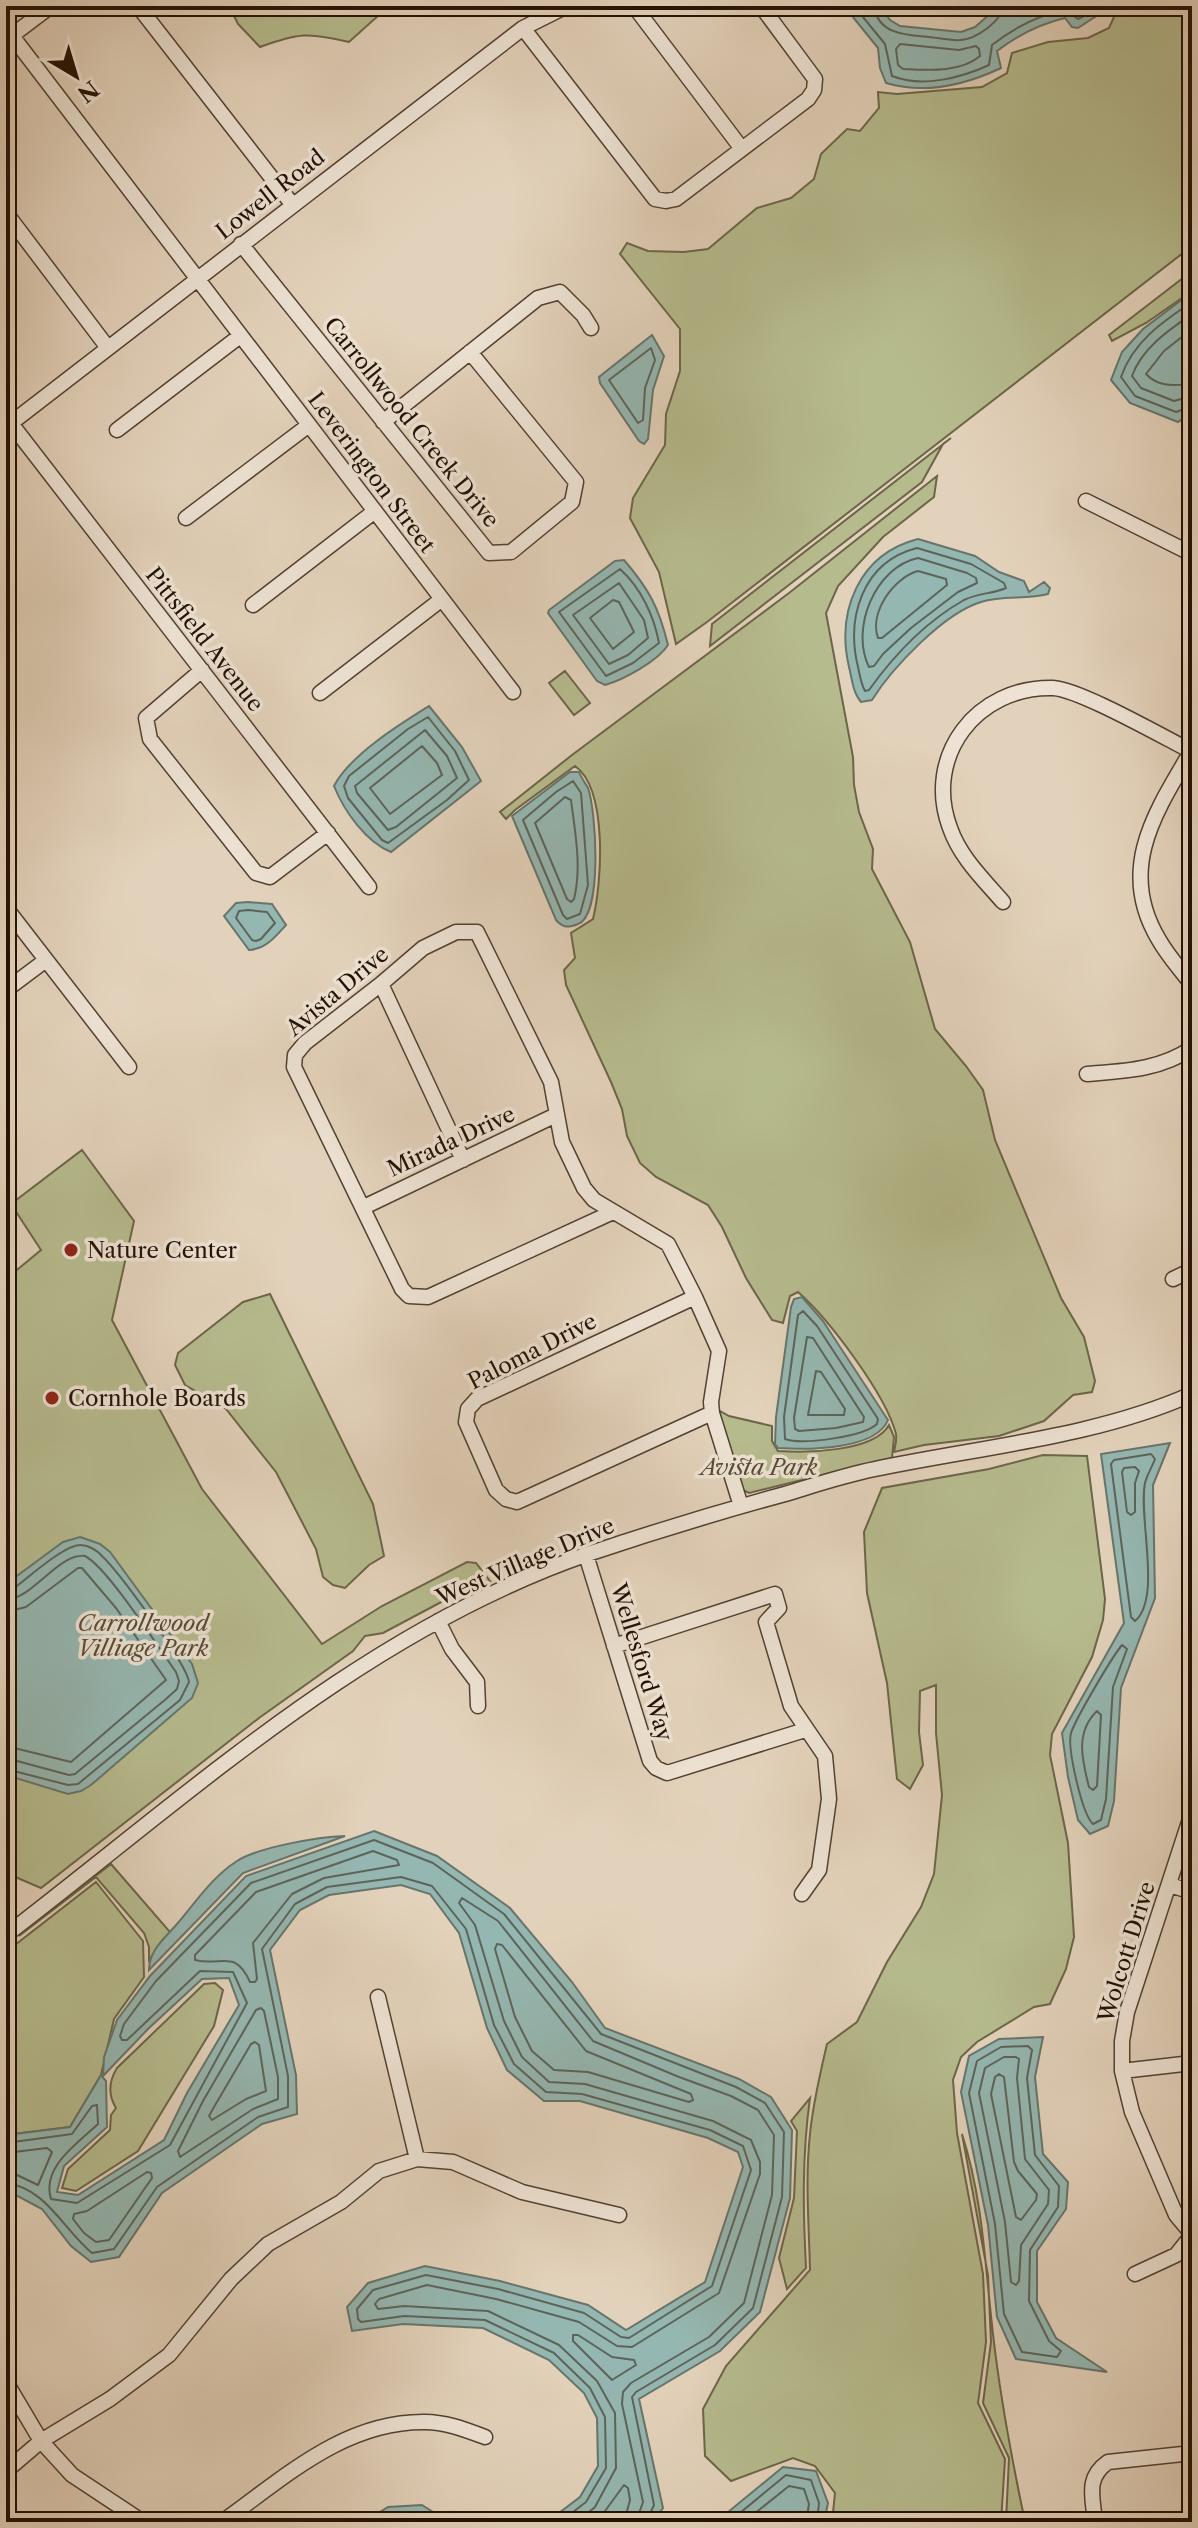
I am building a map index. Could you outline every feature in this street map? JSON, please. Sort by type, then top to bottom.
[{"type":"street","points":[[8,35],[51,6]]},
{"type":"street","points":[[138,6],[292,204]]},
{"type":"street","name":"Lowell Road","points":[[8,423],[523,28],[567,6]]},
{"type":"street","points":[[634,6],[742,149]]},
{"type":"street","points":[[523,28],[655,199],[666,201],[676,199],[808,99],[814,90],[815,79],[761,6]]},
{"type":"street","name":"Leverington Street","points":[[8,35],[198,277],[513,692]]},
{"type":"street","points":[[6,213],[108,348]]},
{"type":"street","name":"Carrollwood Creek Drive","points":[[241,244],[489,553],[511,552],[572,502],[576,482],[470,352]]},
{"type":"street","points":[[383,422],[538,298],[560,292],[583,315],[591,328]]},
{"type":"street","points":[[117,430],[240,336]]},
{"type":"street","name":"Pittsfield Avenue","points":[[8,423],[369,887]]},
{"type":"street","points":[[186,518],[309,425]]},
{"type":"street","points":[[1086,501],[1192,554]]},
{"type":"street","points":[[253,605],[375,511]]},
{"type":"street","points":[[320,693],[442,599]]},
{"type":"street","points":[[202,670],[146,718],[150,739],[165,760],[256,873],[270,877],[328,833]]},
{"type":"street","points":[[1003,902],[965,858],[949,827],[943,794],[947,763],[956,739],[973,717],[995,700],[1055,688],[1192,750],[1148,828],[1141,857],[1141,887],[1147,914],[1158,940],[1192,985]]},
{"type":"street","points":[[6,908],[129,1067]]},
{"type":"street","name":"Avista Drive","points":[[613,1212],[428,1297],[409,1296],[402,1289],[294,1067],[295,1055],[305,1043],[423,948],[456,932],[477,932],[551,1082],[562,1142],[584,1188],[594,1200],[668,1244],[695,1297],[719,1351],[712,1413],[741,1506]]},
{"type":"street","points":[[6,990],[46,960]]},
{"type":"street","points":[[381,984],[463,1160]]},
{"type":"street","points":[[1087,1074],[1150,1067],[1192,1048]]},
{"type":"street","name":"Mirada Drive","points":[[364,1207],[556,1115]]},
{"type":"street","points":[[1173,1279],[1192,1270]]},
{"type":"street","name":"Paloma Drive","points":[[695,1297],[477,1399],[468,1409],[466,1422],[496,1490],[506,1499],[517,1502],[712,1413]]},
{"type":"street","name":"West Village Drive","points":[[6,1935],[309,1700],[365,1663],[496,1592],[586,1555],[741,1506],[871,1470],[1110,1422],[1192,1394]]},
{"type":"street","name":"Wellesford Way","points":[[586,1555],[650,1761],[656,1768],[667,1773],[805,1730]]},
{"type":"street","points":[[614,1646],[775,1594],[779,1608],[766,1622],[769,1637],[791,1706],[825,1756],[829,1799],[819,1870],[802,1894]]},
{"type":"street","points":[[438,1621],[452,1649],[477,1682],[478,1706]]},
{"type":"street","name":"Wolcott Drive","points":[[1192,1813],[1127,2012],[1122,2041],[1122,2071],[1132,2112],[1176,2215],[1192,2234]]},
{"type":"street","points":[[1170,1885],[1192,1892]]},
{"type":"street","points":[[378,1997],[417,2159]]},
{"type":"street","points":[[1122,2071],[1192,2063]]},
{"type":"street","points":[[6,2471],[41,2441],[110,2399],[169,2355],[231,2279],[268,2244],[341,2202],[379,2171],[417,2159],[453,2162],[522,2192],[619,2215]]},
{"type":"street","points":[[1135,2274],[1176,2255],[1192,2234]]},
{"type":"street","points":[[6,2382],[41,2441],[72,2475],[143,2522]]},
{"type":"street","points":[[222,2522],[327,2448],[361,2431],[425,2422],[456,2427],[485,2437]]},
{"type":"street","points":[[1095,2522],[1092,2482],[1097,2470],[1108,2462],[1192,2453]]},
{"type":"green space","points":[[229,6],[389,6],[349,42],[304,36],[260,47],[238,24]]},
{"type":"green space","points":[[1119,6],[1192,6],[1192,246],[676,644],[659,572],[630,518],[633,498],[665,445],[666,414],[680,371],[680,329],[620,254],[627,243],[648,251],[708,249],[757,208],[791,198],[814,179],[821,154],[847,129],[860,131],[879,108],[878,92],[897,94],[982,87],[1007,73],[1012,53],[1048,42],[1088,38],[1109,28]]},
{"type":"green space","points":[[1192,271],[1192,291],[1146,323],[1112,341],[1109,335]]},
{"type":"green space","points":[[943,444],[922,482],[710,646],[712,624]]},
{"type":"green space","points":[[937,476],[934,497],[883,537],[838,586],[826,613],[853,757],[854,785],[859,812],[873,849],[872,869],[910,942],[935,1029],[983,1090],[995,1140],[1061,1298],[1084,1337],[1095,1381],[1092,1392],[1073,1395],[1044,1421],[999,1436],[924,1445],[894,1452],[896,1434],[881,1399],[855,1358],[825,1320],[798,1292],[790,1296],[783,1323],[772,1320],[708,1205],[656,1177],[640,1163],[627,1136],[622,1109],[566,985],[564,970],[575,958],[571,933],[593,919],[599,883],[598,815],[586,778],[575,766],[506,819],[500,812],[789,593]]},
{"type":"green space","points":[[565,671],[590,703],[574,715],[549,683]]},
{"type":"green space","name":"Carrollwood Villiage Park","points":[[82,1150],[134,1221],[112,1320],[202,1489],[322,1644],[382,1606],[467,1562],[476,1563],[490,1581],[462,1591],[383,1633],[365,1636],[353,1651],[259,1718],[41,1888],[6,1873],[6,1279],[41,1250],[11,1204]]},
{"type":"green space","points":[[270,1294],[373,1504],[384,1556],[369,1565],[345,1588],[333,1585],[323,1577],[316,1549],[276,1472],[226,1409],[185,1385],[175,1365],[178,1353],[243,1302]]},
{"type":"green space","name":"Avista Park","points":[[720,1411],[772,1426],[772,1441],[778,1451],[821,1451],[855,1446],[881,1434],[889,1425],[894,1437],[892,1458],[749,1493],[743,1490],[720,1421]]},
{"type":"green space","points":[[1043,1455],[1087,1456],[1105,1599],[1103,1620],[1092,1657],[1052,1734],[1050,1755],[1068,1843],[1074,1937],[1066,1969],[1050,2004],[1034,2007],[977,2042],[961,2057],[953,2080],[957,2133],[983,2274],[986,2342],[978,2403],[1005,2459],[1001,2522],[832,2522],[835,2493],[815,2466],[793,2458],[731,2481],[705,2456],[703,2409],[726,2366],[810,2270],[808,2202],[811,2122],[827,2044],[857,2022],[887,1962],[921,1907],[934,1874],[942,1795],[936,1733],[936,1685],[920,1691],[919,1732],[923,1765],[910,1789],[897,1779],[887,1683],[867,1593],[864,1532],[882,1488],[989,1469]]},
{"type":"green space","points":[[111,1864],[170,1932],[149,1960],[144,1933],[96,1877],[19,1936]]},
{"type":"green space","points":[[96,1882],[143,1941],[144,1977],[114,2019],[101,2075],[70,2127],[6,2135],[6,1952]]},
{"type":"green space","points":[[215,1983],[223,1990],[214,2026],[138,2151],[76,2191],[62,2188],[68,2169],[110,2130],[111,2115],[116,2108],[111,2083],[117,2068],[204,1984]]},
{"type":"green space","points":[[810,2098],[804,2183],[806,2268],[787,2289],[779,2258],[794,2198],[797,2131],[791,2121]]},
{"type":"green space","points":[[962,2134],[975,2183],[986,2262]]},
{"type":"green space","points":[[989,2295],[1003,2405],[1025,2522],[1006,2522],[1009,2458],[983,2403],[991,2342]]},
{"type":"water","points":[[844,6],[880,6],[890,20],[900,26],[961,32],[975,27],[999,6],[1101,6],[1101,13],[1078,28],[1072,27],[1065,18],[1021,35],[997,51],[1001,68],[987,74],[945,86],[916,88],[886,83],[880,68],[878,48]]},
{"type":"water","points":[[1192,292],[1192,412],[1178,422],[1130,403],[1111,380],[1122,352],[1143,329]]},
{"type":"water","points":[[652,335],[664,356],[653,390],[648,439],[644,444],[600,383],[599,377]]},
{"type":"water","points":[[918,539],[975,556],[999,572],[1024,581],[1029,592],[1044,582],[1050,588],[1048,594],[989,600],[951,617],[920,643],[872,700],[861,702],[853,686],[846,646],[846,625],[856,588],[880,557]]},
{"type":"water","points":[[624,560],[652,600],[668,645],[640,669],[605,685],[597,681],[548,613],[615,561]]},
{"type":"water","points":[[429,706],[462,747],[481,781],[391,852],[373,841],[357,825],[334,786],[341,774],[363,752]]},
{"type":"water","points":[[570,772],[579,772],[588,788],[595,861],[591,902],[586,916],[578,924],[568,927],[556,920],[512,816]]},
{"type":"water","points":[[236,903],[272,904],[286,925],[265,945],[249,950],[224,916]]},
{"type":"water","points":[[802,1297],[823,1321],[888,1420],[881,1430],[856,1443],[806,1449],[778,1448],[775,1444],[791,1307],[794,1299]]},
{"type":"water","points":[[1170,1443],[1153,1485],[1155,1598],[1121,1688],[1114,1801],[1108,1826],[1090,1834],[1078,1820],[1062,1733],[1124,1623],[1101,1454]]},
{"type":"water","points":[[80,1537],[100,1544],[110,1552],[192,1664],[198,1683],[192,1698],[91,1785],[68,1794],[6,1775],[6,1584],[63,1542]]},
{"type":"water","points":[[374,1831],[437,1856],[510,1908],[572,1982],[605,2028],[739,2079],[771,2097],[792,2130],[790,2198],[760,2312],[720,2351],[639,2399],[663,2508],[652,2522],[547,2522],[580,2497],[598,2466],[597,2418],[584,2393],[549,2360],[483,2328],[403,2324],[352,2331],[347,2307],[368,2283],[425,2266],[500,2281],[588,2305],[626,2330],[705,2282],[743,2167],[738,2152],[708,2138],[580,2101],[544,2101],[507,2070],[487,2028],[459,1933],[430,1894],[401,1885],[329,1895],[300,1910],[270,1950],[296,2075],[297,2114],[262,2124],[162,2193],[119,2257],[91,2262],[71,2246],[42,2209],[6,2190],[6,2135],[70,2127],[101,2075],[106,2081],[107,2127],[64,2166],[57,2192],[78,2195],[164,2140],[187,2093],[239,2005],[229,1978],[202,1979],[103,2076],[104,2057],[117,2020],[150,1976],[246,1876]]},
{"type":"water","points":[[345,1836],[243,1873],[149,1970],[158,1945],[228,1867],[259,1851]]},
{"type":"water","points":[[1043,2037],[1035,2077],[1043,2154],[1068,2182],[1066,2209],[1037,2251],[1037,2302],[1056,2338],[1107,2372],[1016,2359],[997,2317],[988,2225],[961,2092],[969,2056],[999,2039]]},
{"type":"water","points":[[783,2467],[816,2471],[828,2503],[824,2522],[720,2522],[722,2517]]},
{"type":"water","points":[[422,2505],[449,2522],[364,2522],[388,2507]]},
{"type":"place","name":"Nature Center","points":[[71,1250]]},
{"type":"place","name":"Cornhole Boards","points":[[52,1398]]}]
